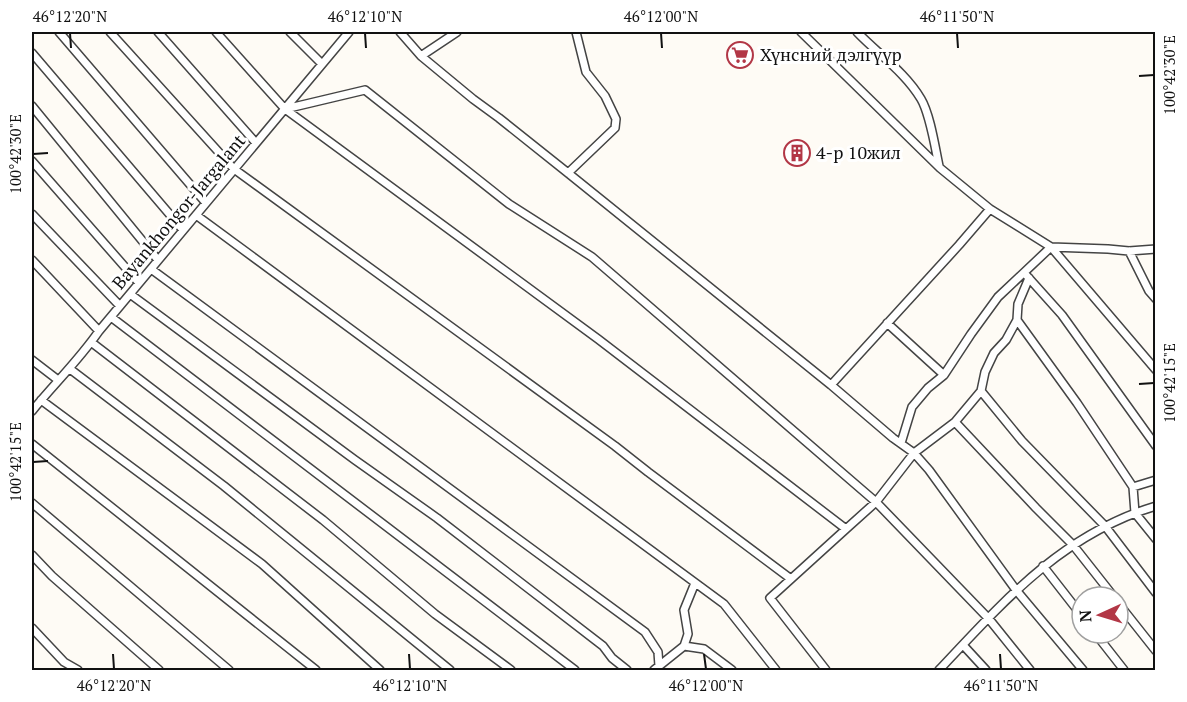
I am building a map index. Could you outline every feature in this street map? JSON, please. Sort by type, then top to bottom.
[{"type":"street","points":[[60,32],[206,203]]},
{"type":"street","points":[[110,32],[234,169],[615,446],[791,579]]},
{"type":"street","points":[[158,32],[256,143]]},
{"type":"street","points":[[216,32],[285,109],[598,339],[846,529]]},
{"type":"street","points":[[290,32],[322,64]]},
{"type":"street","name":"Bayankhongor-Jargalant","points":[[32,411],[70,369],[99,331],[348,32]]},
{"type":"street","points":[[400,32],[421,56],[473,99],[914,453],[929,470],[1016,590],[1083,670]]},
{"type":"street","points":[[421,56],[457,32]]},
{"type":"street","points":[[568,173],[615,128],[616,119],[605,96],[586,72],[576,32]]},
{"type":"street","points":[[801,32],[940,168],[990,208],[1051,247],[1155,370]]},
{"type":"street","points":[[857,32],[903,74],[922,100],[940,168]]},
{"type":"street","points":[[32,53],[183,230]]},
{"type":"street","points":[[285,109],[365,90],[509,204],[592,257],[876,502],[989,619],[1030,670]]},
{"type":"street","points":[[32,106],[158,260]]},
{"type":"street","points":[[32,161],[139,283]]},
{"type":"street","points":[[831,385],[990,208]]},
{"type":"street","points":[[32,214],[120,306]]},
{"type":"street","points":[[196,215],[724,604],[776,670]]},
{"type":"street","points":[[1051,247],[1129,251],[1155,249]]},
{"type":"street","points":[[901,443],[912,407],[928,388],[944,375],[998,297],[1027,275],[1051,247]]},
{"type":"street","points":[[1129,251],[1155,299]]},
{"type":"street","points":[[32,260],[99,331]]},
{"type":"street","points":[[151,269],[645,632],[658,652],[657,668]]},
{"type":"street","points":[[826,670],[770,598],[876,502],[914,453],[955,422],[981,391],[985,372],[994,352],[1006,340],[1017,320],[1018,304],[1027,275]]},
{"type":"street","points":[[1027,275],[1062,315],[1155,446]]},
{"type":"street","points":[[130,294],[436,518],[603,646],[612,658],[627,670]]},
{"type":"street","points":[[111,317],[575,670]]},
{"type":"street","points":[[1017,320],[1077,403],[1133,487],[1135,513],[1155,539]]},
{"type":"street","points":[[887,323],[944,375]]},
{"type":"street","points":[[91,342],[323,520],[435,614],[511,670]]},
{"type":"street","points":[[32,360],[58,380]]},
{"type":"street","points":[[70,369],[224,486],[450,670]]},
{"type":"street","points":[[981,391],[1022,441],[1105,526],[1155,593]]},
{"type":"street","points":[[41,400],[262,564],[380,670]]},
{"type":"street","points":[[955,422],[1073,545],[1105,585]]},
{"type":"street","points":[[32,444],[316,670]]},
{"type":"street","points":[[1133,487],[1155,480]]},
{"type":"street","points":[[32,503],[229,670]]},
{"type":"street","points":[[939,670],[1016,590],[1043,566],[1105,526],[1155,506]]},
{"type":"street","points":[[32,555],[52,576],[159,670]]},
{"type":"street","points":[[1043,566],[1070,601]]},
{"type":"street","points":[[657,668],[684,646],[688,634],[684,610],[695,583]]},
{"type":"street","points":[[1130,619],[1155,651]]},
{"type":"street","points":[[32,628],[64,662],[78,670]]},
{"type":"street","points":[[963,645],[986,670]]},
{"type":"street","points":[[1104,645],[1124,670]]},
{"type":"street","points":[[684,646],[704,649],[732,670]]},
{"type":"place","name":"Хүнсний дэлгүүр","points":[[740,55]]},
{"type":"place","name":"4-р 10жил","points":[[797,153]]}]
